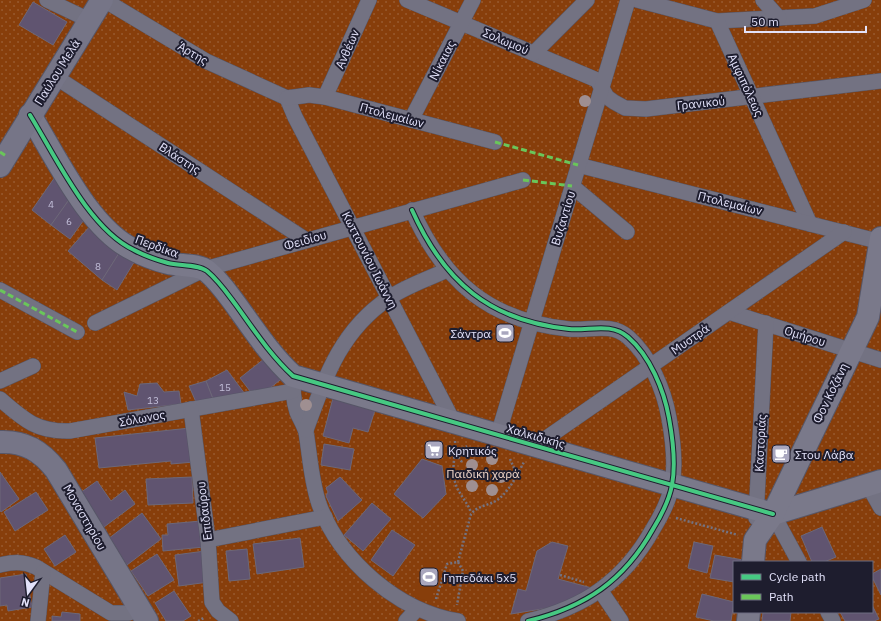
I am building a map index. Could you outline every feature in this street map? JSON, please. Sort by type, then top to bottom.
[{"type":"main road","name":"Παύλου Μελά","points":[[2,158],[103,0]]},
{"type":"main road","name":"Μοναστηρίου","points":[[0,442],[11,442],[26,445],[47,459],[66,484],[137,615]]},
{"type":"main road","name":"Μοναστηρίου","points":[[0,454],[19,455],[39,468],[137,615]]},
{"type":"street","points":[[46,0],[89,20]]},
{"type":"street","name":"Άρτης","points":[[103,0],[206,61],[287,98]]},
{"type":"street","name":"Ανθέων","points":[[325,97],[369,0]]},
{"type":"street","name":"Σολωμού","points":[[407,0],[597,80],[602,86]]},
{"type":"street","name":"Νίκαιας","points":[[411,120],[473,0]]},
{"type":"street","points":[[534,53],[587,0]]},
{"type":"street","name":"Βυζαντίου","points":[[498,435],[628,0]]},
{"type":"street","points":[[637,0],[717,21],[815,16],[864,0]]},
{"type":"street","points":[[763,0],[779,18]]},
{"type":"street","name":"Αμφιπόλεως","points":[[717,21],[810,224]]},
{"type":"street","name":"Βλάστης","points":[[54,76],[306,240]]},
{"type":"street","name":"Γρανικού","points":[[602,86],[607,96],[625,108],[646,109],[752,98],[881,81]]},
{"type":"street","name":"Πτολεμαίων","points":[[287,98],[310,95],[325,97],[495,142]]},
{"type":"street","name":"Κωττουνίου Ιωάννη","points":[[287,98],[295,117],[454,423]]},
{"type":"street","name":"Περδίκα","points":[[30,115],[75,189],[94,217],[110,234],[126,246],[145,255],[169,263],[205,269]]},
{"type":"street","name":"Πτολεμαίων","points":[[578,165],[881,242]]},
{"type":"street","name":"Φειδίου","points":[[96,323],[205,269],[523,180]]},
{"type":"street","points":[[572,186],[626,232]]},
{"type":"street","points":[[412,210],[424,238],[447,270],[482,301],[513,317],[532,322],[570,329],[614,329],[628,336],[652,366],[668,414],[673,447],[672,485],[662,514],[643,547],[618,576],[600,590],[573,606],[528,621]]},
{"type":"street","name":"Μυστρά","points":[[535,446],[844,232]]},
{"type":"street","name":"Φον Κοζάνη","points":[[755,540],[765,512],[868,317],[881,238]]},
{"type":"street","points":[[205,269],[219,282],[293,384],[297,413],[306,430],[315,490],[325,517],[345,549],[359,565],[380,583],[416,609],[456,621]]},
{"type":"street","points":[[306,430],[322,384],[332,363],[351,333],[364,318],[389,298],[447,270]]},
{"type":"street","points":[[0,290],[77,332]]},
{"type":"street","name":"Ομήρου","points":[[729,312],[881,360]]},
{"type":"street","name":"Καστοριάς","points":[[765,512],[766,323]]},
{"type":"street","points":[[0,381],[33,366]]},
{"type":"street","name":"Χαλκιδικής","points":[[293,384],[322,384],[765,512]]},
{"type":"street","name":"Σόλωνος","points":[[0,399],[30,423],[45,430],[70,431],[191,410],[293,384]]},
{"type":"street","name":"Επιδαύρου","points":[[191,410],[208,540],[212,602],[218,611],[231,621]]},
{"type":"street","points":[[799,561],[765,512],[875,483],[881,508]]},
{"type":"street","points":[[208,540],[325,517]]},
{"type":"street","points":[[753,561],[755,540]]},
{"type":"street","points":[[0,565],[26,562],[111,613],[137,615]]},
{"type":"street","points":[[38,621],[43,572]]},
{"type":"street","points":[[600,590],[621,621]]},
{"type":"street","points":[[406,621],[416,609]]},
{"type":"path","points":[[454,423],[455,481],[464,500],[469,506],[471,514]]},
{"type":"path","points":[[456,621],[463,571],[458,562],[471,514],[475,508],[493,503],[501,498],[535,446]]},
{"type":"path","points":[[662,514],[755,540]]},
{"type":"path","points":[[431,614],[447,564],[458,562]]},
{"type":"path","points":[[560,575],[595,585],[600,590]]},
{"type":"path","points":[[434,590],[438,591]]},
{"type":"green space","name":"Παιδική χαρά","points":[[0,0],[881,0],[881,621],[0,621]]},
{"type":"green space","name":"Γηπεδάκι 5x5","points":[[426,558],[443,563],[430,602],[413,596]]},
{"type":"building","points":[[33,2],[67,22],[53,45],[19,25]]},
{"type":"building","points":[[55,177],[71,197],[51,225],[32,210]]},
{"type":"building","points":[[71,197],[86,217],[70,239],[51,225]]},
{"type":"building","points":[[91,225],[121,250],[102,280],[68,251]]},
{"type":"building","points":[[121,250],[136,259],[117,290],[102,280]]},
{"type":"building","points":[[264,359],[280,380],[270,388],[250,391],[240,378]]},
{"type":"building","points":[[227,370],[245,394],[213,399],[206,381]]},
{"type":"building","points":[[206,381],[213,399],[196,402],[189,386]]},
{"type":"building","points":[[157,383],[164,392],[179,391],[181,404],[128,410],[124,392],[137,396],[140,384]]},
{"type":"building","points":[[333,398],[375,410],[368,432],[353,428],[349,443],[323,436]]},
{"type":"building","points":[[190,428],[194,462],[171,464],[171,461],[99,468],[95,438]]},
{"type":"building","points":[[324,444],[354,449],[350,470],[321,465]]},
{"type":"building","points":[[422,459],[442,466],[446,494],[423,518],[394,494]]},
{"type":"building","points":[[0,472],[19,499],[1,512],[0,510]]},
{"type":"building","points":[[192,477],[193,503],[148,505],[146,479]]},
{"type":"building","points":[[340,477],[362,500],[338,521],[326,496],[328,492],[326,488]]},
{"type":"building","points":[[97,481],[111,501],[125,490],[135,504],[104,527],[80,493]]},
{"type":"building","points":[[36,492],[48,510],[15,531],[4,512]]},
{"type":"building","points":[[372,503],[391,519],[363,551],[344,535]]},
{"type":"building","points":[[142,513],[161,539],[127,565],[108,539]]},
{"type":"building","points":[[201,521],[204,547],[163,551],[162,535],[168,535],[167,524]]},
{"type":"building","points":[[822,527],[836,557],[826,561],[812,561],[801,536]]},
{"type":"building","points":[[392,530],[415,545],[393,576],[371,560]]},
{"type":"building","points":[[65,535],[76,552],[55,566],[44,549]]},
{"type":"building","points":[[300,538],[304,567],[257,574],[253,544]]},
{"type":"building","points":[[552,542],[568,546],[558,579],[592,588],[554,607],[511,614],[518,589],[526,591],[537,551]]},
{"type":"building","points":[[694,542],[713,546],[707,573],[688,568]]},
{"type":"building","points":[[247,549],[250,579],[229,581],[226,551]]},
{"type":"building","points":[[205,551],[209,582],[179,586],[175,555]]},
{"type":"building","points":[[157,554],[174,580],[148,596],[131,571]]},
{"type":"building","points":[[715,555],[743,560],[733,561],[733,582],[710,578]]},
{"type":"building","points":[[881,569],[881,595],[873,579],[873,573]]},
{"type":"building","points":[[26,574],[32,607],[8,611],[7,605],[0,606],[0,578]]},
{"type":"building","points":[[174,591],[191,616],[183,621],[166,621],[155,603]]},
{"type":"building","points":[[702,594],[733,602],[731,621],[714,621],[696,617]]},
{"type":"building","points":[[873,607],[879,619],[874,621],[845,621],[841,613],[873,613]]},
{"type":"building","points":[[62,612],[80,614],[80,621],[52,621],[52,616],[61,617]]},
{"type":"building","points":[[763,613],[791,613],[790,621],[762,621]]},
{"type":"marked path","points":[[495,142],[578,165]]},
{"type":"marked path","points":[[0,152],[6,156]]},
{"type":"marked path","points":[[523,180],[572,186]]},
{"type":"marked path","points":[[0,290],[77,332]]},
{"type":"cycle path","points":[[30,115],[62,171],[88,209],[102,226],[118,240],[142,254],[168,263],[199,267],[207,271],[223,287],[270,351],[293,376],[773,514]]},
{"type":"cycle path","points":[[412,210],[439,258],[455,277],[473,294],[493,307],[516,317],[541,325],[569,329],[607,328],[621,332],[628,337],[643,354],[655,374],[664,396],[674,452],[674,469],[669,497],[656,524],[642,547],[629,563],[616,577],[601,589],[568,608],[528,621]]},
{"type":"place","name":"Σάντρα","points":[[505,333]]},
{"type":"place","name":"Κρητικός","points":[[434,450]]},
{"type":"place","name":"Στου Λάβα","points":[[781,454]]},
{"type":"place","name":"Γηπεδάκι 5x5","points":[[429,577]]}]
